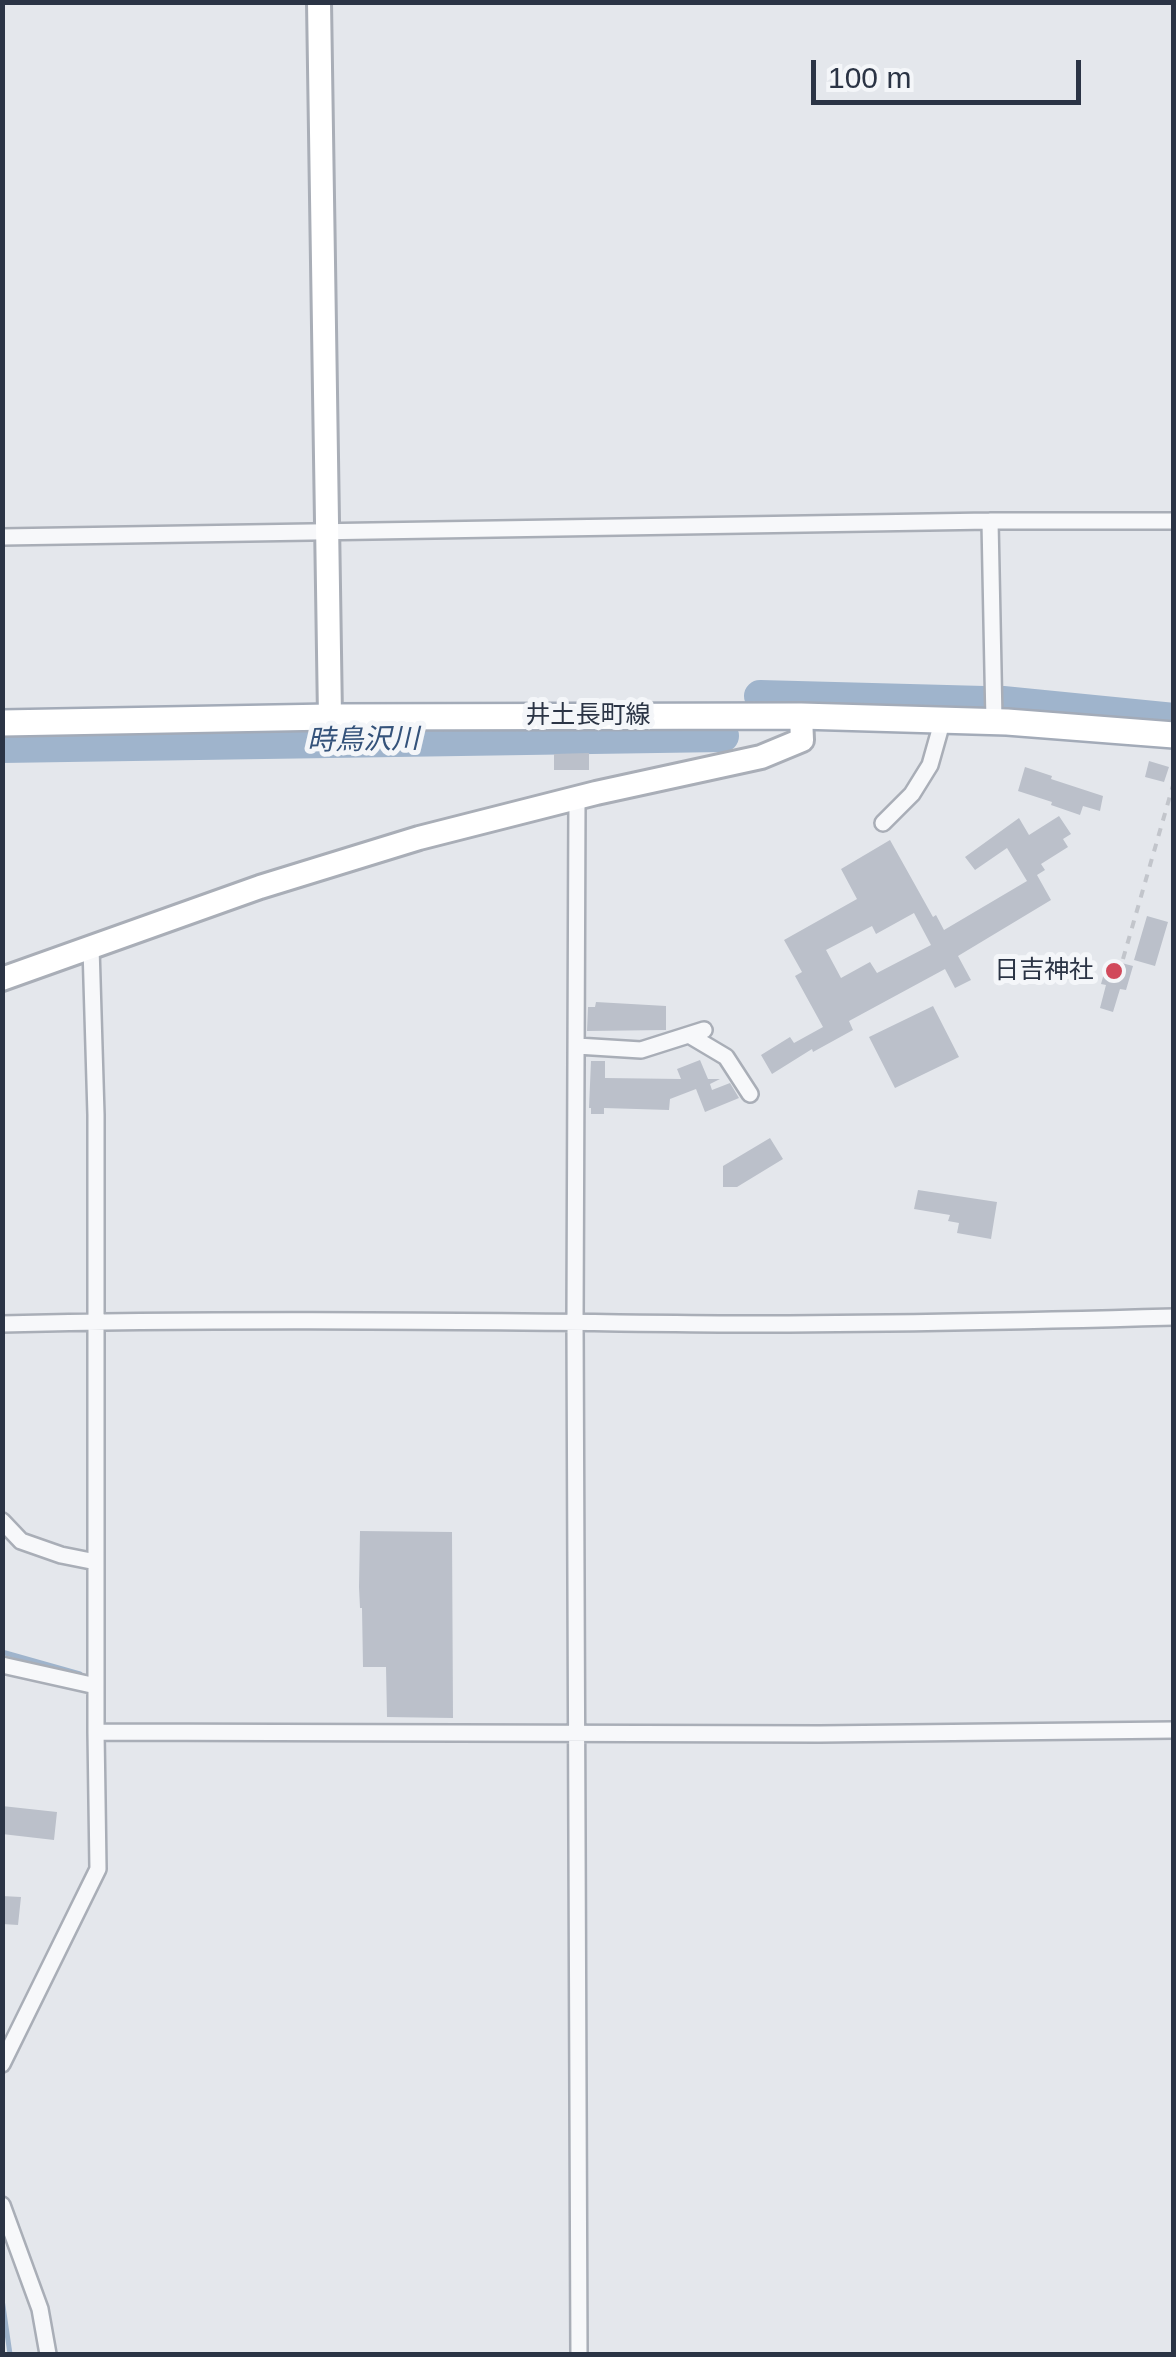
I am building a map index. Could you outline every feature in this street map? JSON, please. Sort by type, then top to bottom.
[{"type":"main road","name":"井土長町線","points":[[2,723],[330,717],[801,716],[994,721],[1174,735]]},
{"type":"street","points":[[319,2],[330,717]]},
{"type":"street","points":[[990,521],[994,721]]},
{"type":"street","points":[[2,537],[1174,521]]},
{"type":"street","points":[[2,979],[260,887],[419,838],[760,757],[802,740],[801,716]]},
{"type":"street","points":[[882,824],[912,794],[930,764],[943,719]]},
{"type":"street","points":[[578,798],[575,1321],[579,2354]]},
{"type":"street","points":[[2,2064],[98,1869],[96,1115],[91,947]]},
{"type":"street","points":[[577,1046],[641,1050],[696,1033],[726,1057],[750,1094]]},
{"type":"street","points":[[2,1324],[745,1324],[1174,1318]]},
{"type":"street","points":[[2,1521],[21,1541],[61,1556],[96,1562]]},
{"type":"street","points":[[2,1665],[96,1686]]},
{"type":"street","points":[[96,1732],[840,1734],[1174,1730]]},
{"type":"street","points":[[2,2205],[40,2309],[48,2354]]},
{"type":"path","points":[[1123,960],[1174,782]]},
{"type":"building","points":[[589,753],[589,770],[554,770],[554,754]]},
{"type":"building","points":[[1149,761],[1169,767],[1164,782],[1145,777]]},
{"type":"building","points":[[1025,767],[1103,796],[1100,811],[1083,806],[1080,815],[1018,791]]},
{"type":"building","points":[[1059,816],[1071,834],[1063,839],[1068,847],[1041,864],[1045,870],[1037,875],[1051,900],[958,956],[971,980],[955,988],[945,969],[849,1021],[853,1030],[772,1074],[761,1055],[790,1037],[794,1043],[823,1027],[795,976],[802,972],[784,940],[857,899],[841,869],[890,840],[944,930],[1027,881],[1007,848],[975,870],[965,857],[1019,818],[1029,835]],"holes":[[[914,913],[931,945],[877,973],[870,962],[841,978],[826,950],[872,926],[876,934]]]},
{"type":"building","points":[[1147,916],[1168,922],[1155,966],[1134,960]]},
{"type":"building","points":[[1114,961],[1133,966],[1126,990],[1120,989],[1113,1012],[1100,1008],[1107,963],[1113,965]]},
{"type":"building","points":[[596,1002],[666,1006],[666,1030],[587,1031],[588,1007],[595,1007]]},
{"type":"building","points":[[933,1006],[959,1057],[895,1088],[869,1037]]},
{"type":"building","points":[[700,1060],[708,1079],[720,1079],[710,1084],[712,1090],[730,1083],[739,1098],[705,1112],[696,1089],[670,1099],[669,1110],[604,1108],[604,1114],[591,1114],[591,1061],[605,1061],[605,1078],[681,1079],[677,1069]]},
{"type":"building","points":[[770,1138],[783,1159],[737,1187],[723,1187],[723,1166]]},
{"type":"building","points":[[918,1190],[997,1202],[991,1239],[957,1233],[959,1223],[948,1221],[950,1215],[914,1209]]},
{"type":"building","points":[[360,1531],[452,1532],[453,1718],[387,1717],[386,1667],[363,1667]]},
{"type":"building","points":[[2,1806],[57,1812],[54,1840],[2,1834]]},
{"type":"building","points":[[2,1896],[21,1897],[18,1925],[2,1924]]},
{"type":"waterway","name":"時鳥沢川","points":[[760,696],[984,702]]},
{"type":"waterway","name":"時鳥沢川","points":[[1003,702],[1174,719]]},
{"type":"waterway","name":"時鳥沢川","points":[[2,747],[723,736]]},
{"type":"waterway","points":[[2,1652],[80,1674]]},
{"type":"waterway","points":[[2,2299],[10,2354]]},
{"type":"place","name":"日吉神社","points":[[1114,971]]}]
